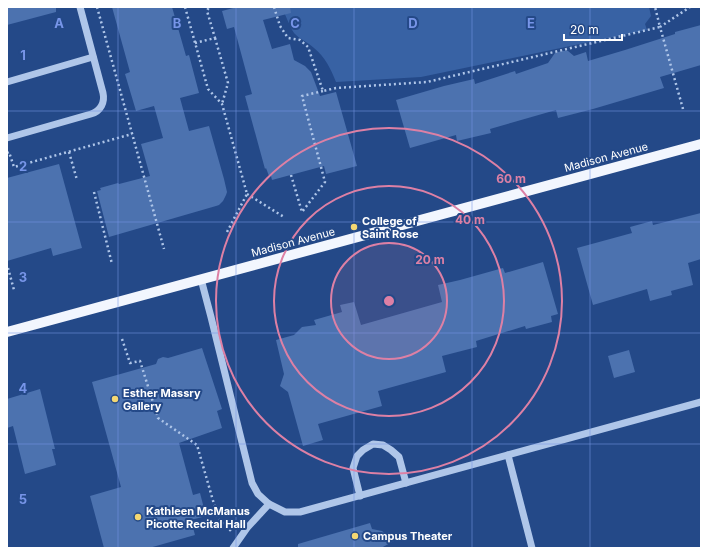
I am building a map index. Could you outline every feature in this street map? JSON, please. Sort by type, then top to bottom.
[{"type":"main road","name":"Madison Avenue","points":[[7,332],[701,144]]},
{"type":"lane","points":[[7,138],[95,113],[100,109],[104,96],[80,7]]},
{"type":"lane","points":[[7,82],[93,57]]},
{"type":"lane","points":[[200,280],[211,317],[252,483],[258,494],[269,504],[285,512],[300,512],[701,402]]},
{"type":"lane","points":[[360,496],[353,468],[357,456],[373,444],[383,445],[399,457],[406,483]]},
{"type":"lane","points":[[508,456],[532,548]]},
{"type":"lane","points":[[233,548],[247,528],[269,504]]},
{"type":"path","points":[[97,7],[164,250]]},
{"type":"path","points":[[185,7],[208,89],[222,104],[247,194],[284,217]]},
{"type":"path","points":[[209,7],[207,11],[228,83],[222,104]]},
{"type":"path","points":[[274,7],[280,26],[288,38],[300,40],[308,47],[322,91]]},
{"type":"path","points":[[655,7],[683,109]]},
{"type":"path","points":[[291,175],[302,212],[325,182],[302,96],[336,88],[427,82],[660,27],[690,7]]},
{"type":"path","points":[[195,43],[215,38]]},
{"type":"path","points":[[7,153],[9,152],[14,167],[132,134]]},
{"type":"path","points":[[69,152],[77,180]]},
{"type":"path","points":[[94,192],[112,264]]},
{"type":"path","points":[[227,232],[247,194]]},
{"type":"path","points":[[8,268],[14,290]]},
{"type":"path","points":[[122,339],[130,363],[140,361],[158,418],[197,445],[218,518],[239,539]]},
{"type":"shaded area","points":[[282,7],[649,7],[651,16],[645,24],[647,30],[421,77],[336,82],[330,68],[321,55],[312,46],[294,33]]},
{"type":"building","points":[[7,7],[56,7],[56,12],[7,25]]},
{"type":"building","points":[[112,7],[172,7],[186,56],[189,55],[199,93],[180,98],[189,131],[209,126],[227,192],[223,201],[219,205],[109,237],[97,191],[101,190],[100,188],[150,176],[141,144],[163,138],[154,106],[136,111],[125,74],[130,72]]},
{"type":"building","points":[[237,7],[290,7],[291,13],[263,20],[272,49],[290,44],[294,60],[305,66],[311,72],[320,96],[336,92],[357,166],[326,174],[324,166],[272,180],[266,168],[265,169],[245,96],[252,94],[234,27],[227,29],[222,11]]},
{"type":"building","points":[[701,25],[701,65],[660,77],[664,88],[558,118],[556,110],[490,129],[491,133],[457,141],[456,135],[410,148],[396,100],[474,79],[475,84],[515,71],[516,74],[548,63],[555,53],[562,51],[568,51],[574,56],[586,52],[588,61],[675,34],[675,32]]},
{"type":"building","points":[[59,164],[82,248],[53,256],[51,248],[7,261],[7,178]]},
{"type":"building","points":[[701,213],[701,259],[688,263],[693,285],[671,291],[672,295],[650,301],[647,289],[593,305],[577,248],[632,233],[630,227],[652,221],[653,225]]},
{"type":"building","points":[[543,262],[558,314],[551,316],[552,322],[526,329],[525,326],[476,341],[477,347],[442,356],[446,372],[378,391],[382,406],[318,424],[323,440],[303,446],[288,392],[280,386],[284,374],[276,340],[294,335],[302,327],[316,325],[314,320],[342,312],[340,305],[354,302],[361,325],[442,302],[438,285],[503,268],[505,273]]},
{"type":"building","points":[[202,348],[222,409],[217,411],[222,428],[179,443],[193,495],[200,493],[206,516],[191,520],[195,535],[149,548],[104,548],[90,496],[121,487],[92,382],[156,364],[158,359],[163,357],[168,358]]},
{"type":"building","points":[[629,350],[635,372],[614,378],[608,356]]},
{"type":"building","points":[[40,389],[55,449],[52,449],[56,465],[25,474],[13,426],[7,428],[7,399]]},
{"type":"building","name":"Campus Theater","points":[[370,523],[372,529],[382,531],[394,541],[381,548],[298,548],[298,544]]},
{"type":"place","name":"College of Saint Rose","points":[[354,227]]},
{"type":"place","name":"Esther Massry Gallery","points":[[115,399]]},
{"type":"place","name":"Kathleen McManus Picotte Recital Hall","points":[[138,517]]},
{"type":"place","name":"Campus Theater","points":[[355,536]]}]
